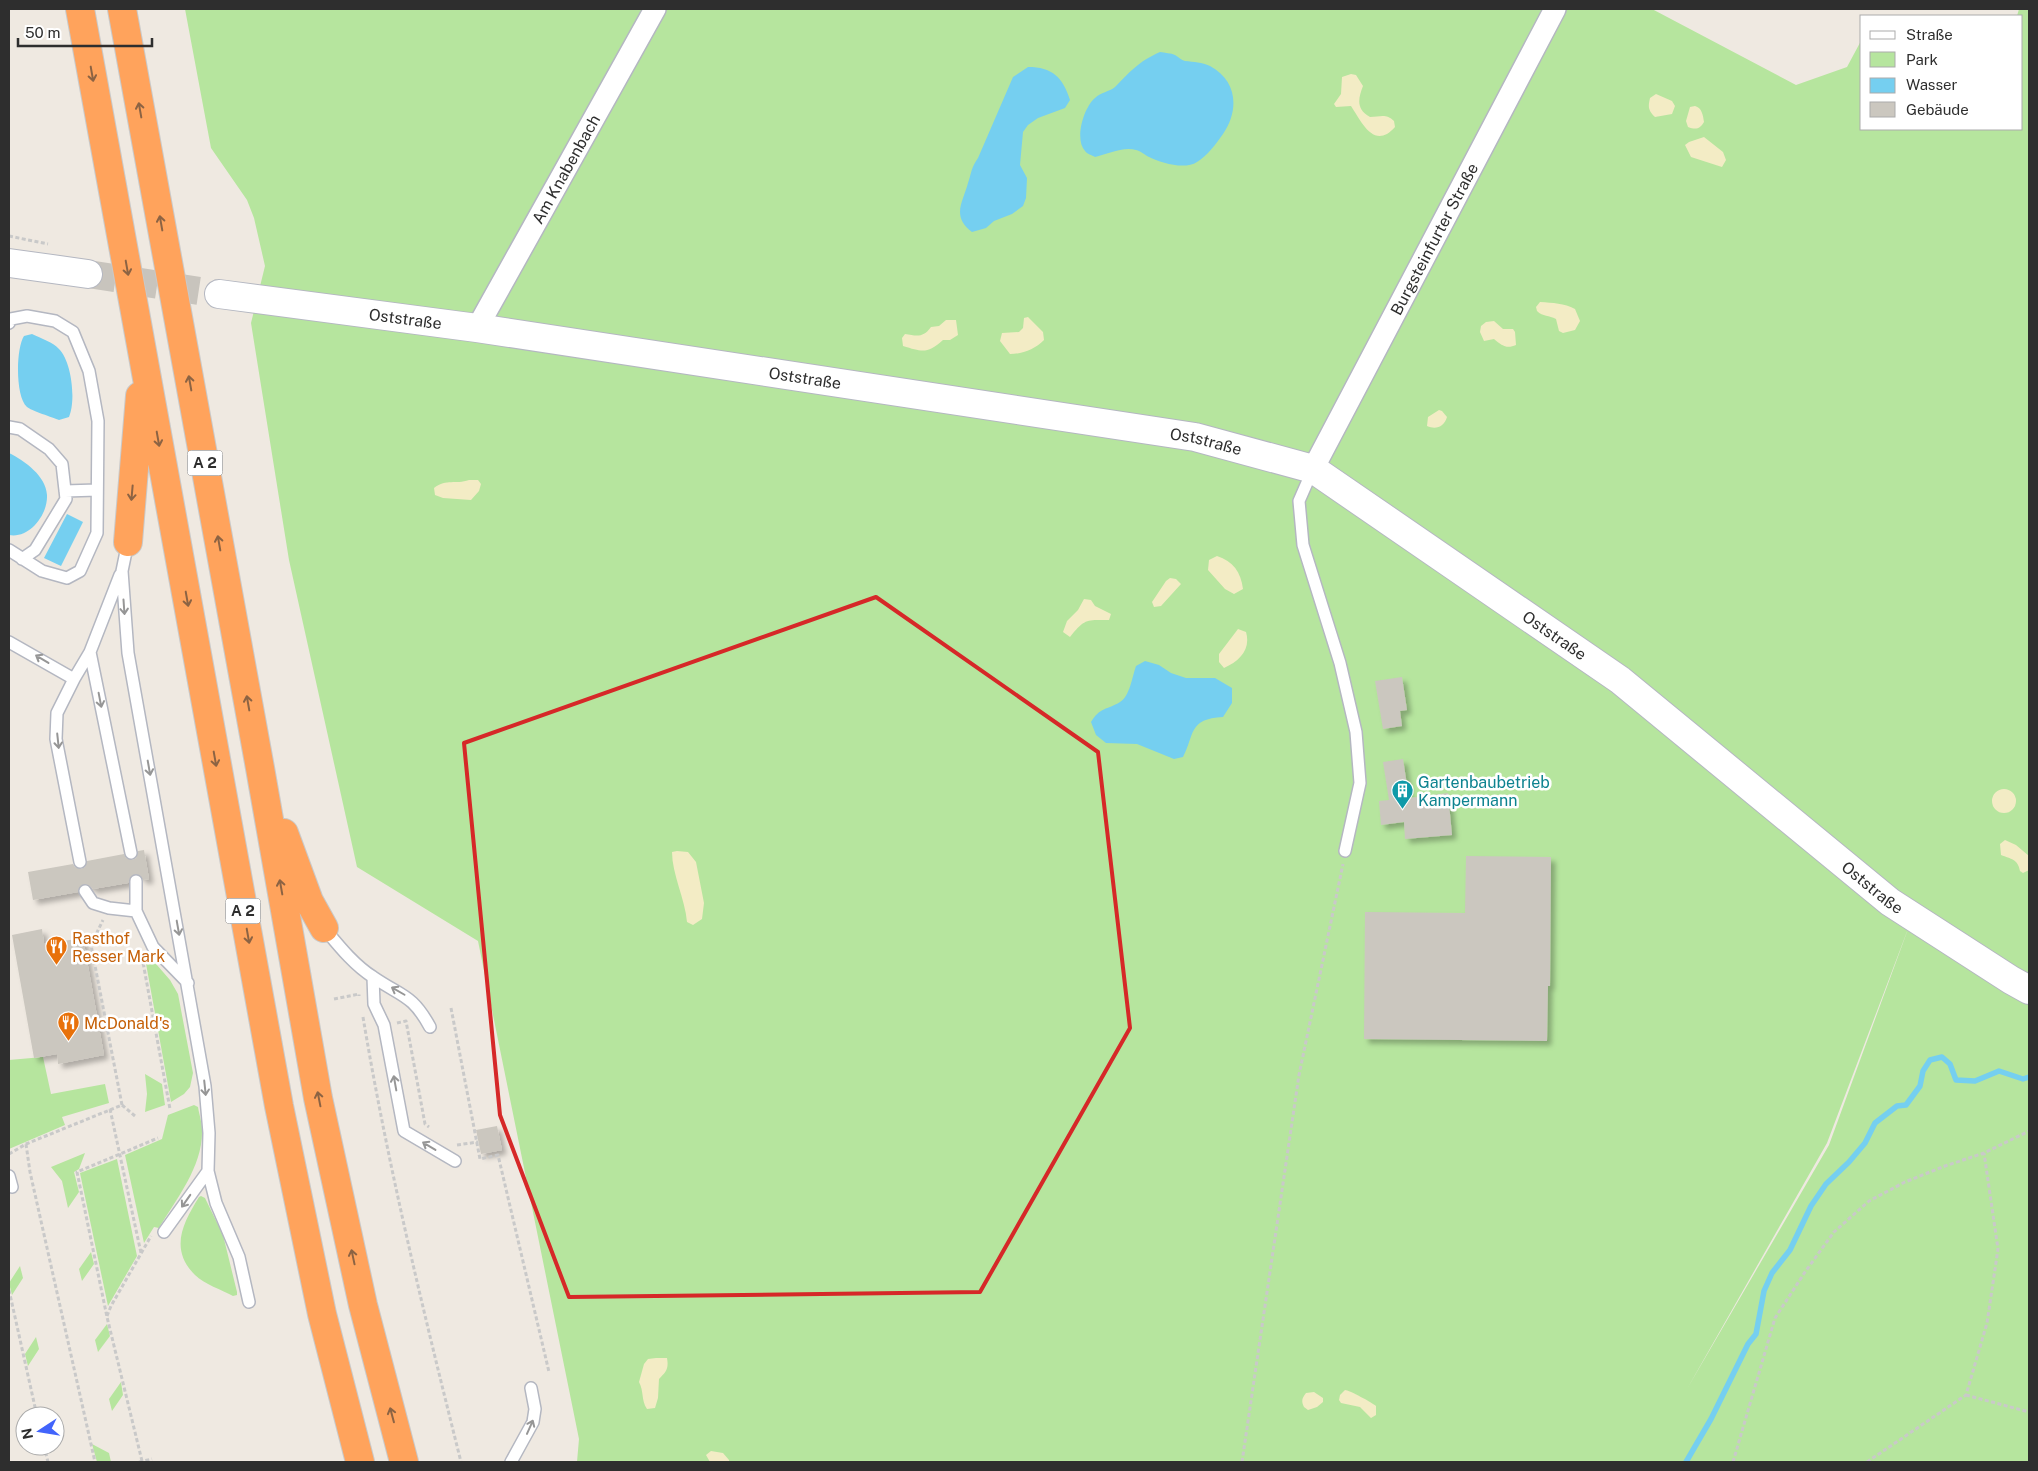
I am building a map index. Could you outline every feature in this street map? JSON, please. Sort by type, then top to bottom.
[{"type":"highway","name":"A 2","points":[[80,9],[278,1106],[322,1314],[360,1462]]},
{"type":"highway","name":"A 2","points":[[122,9],[318,1098],[363,1305],[404,1462]]},
{"type":"highway","points":[[128,542],[143,357]]},
{"type":"highway","points":[[260,768],[309,901],[324,928]]},
{"type":"street","name":"Am Knabenbach","points":[[477,328],[655,9]]},
{"type":"street","name":"Burgsteinfurter Straße","points":[[1313,469],[1555,9]]},
{"type":"street","points":[[9,263],[88,274]]},
{"type":"street","name":"Oststraße","points":[[220,294],[477,328],[1195,437],[1313,469],[1620,680],[1890,902],[2029,990]]},
{"type":"lane","points":[[9,323],[12,319],[27,316],[55,321],[73,332],[89,370],[98,422],[97,533],[80,571],[67,578],[42,571],[9,550]]},
{"type":"lane","points":[[9,427],[20,430],[49,449],[62,464],[66,499],[35,550],[22,559]]},
{"type":"lane","points":[[1313,469],[1299,501],[1303,546],[1340,663],[1356,732],[1360,783],[1345,851]]},
{"type":"lane","points":[[65,491],[97,490]]},
{"type":"lane","points":[[80,862],[56,739],[58,713],[74,679],[90,652],[122,571],[128,542]]},
{"type":"lane","points":[[122,571],[128,653],[206,1086],[209,1133],[208,1170],[216,1203],[239,1257],[249,1302]]},
{"type":"lane","points":[[9,642],[74,679]]},
{"type":"lane","points":[[90,652],[131,853]]},
{"type":"lane","points":[[136,881],[136,912],[154,947],[188,983]]},
{"type":"lane","points":[[85,891],[93,903],[109,908],[136,912]]},
{"type":"lane","points":[[324,928],[341,949],[373,977],[405,995],[420,1009],[430,1027]]},
{"type":"lane","points":[[373,977],[374,1004],[384,1025],[404,1131],[455,1162]]},
{"type":"lane","points":[[164,1232],[208,1170]]},
{"type":"lane","points":[[511,1462],[533,1422],[535,1409],[531,1388]]},
{"type":"path","points":[[1242,1462],[1300,1075],[1345,851]]},
{"type":"path","points":[[109,908],[91,945],[122,1105],[134,1116]]},
{"type":"path","points":[[148,935],[141,953],[170,1109]]},
{"type":"path","points":[[334,999],[359,994],[360,1002]]},
{"type":"path","points":[[451,1008],[480,1159],[498,1155],[549,1372]]},
{"type":"path","points":[[362,1011],[385,1137],[412,1264],[461,1462]]},
{"type":"path","points":[[365,1029],[406,1022],[425,1124],[432,1128]]},
{"type":"path","points":[[9,1154],[26,1144],[122,1105]]},
{"type":"path","points":[[110,1109],[141,1252]]},
{"type":"path","points":[[1733,1462],[1775,1318],[1834,1232],[1869,1201],[1898,1185],[1984,1153],[2029,1131]]},
{"type":"path","points":[[152,1459],[140,1462],[77,1172],[158,1138]]},
{"type":"path","points":[[451,1140],[458,1146],[477,1142]]},
{"type":"path","points":[[26,1144],[30,1172],[95,1462]]},
{"type":"path","points":[[1867,1462],[1966,1395],[1987,1323],[1998,1249],[1984,1153]]},
{"type":"path","points":[[107,1317],[111,1306],[152,1234],[164,1232]]},
{"type":"path","points":[[9,1290],[35,1406]]},
{"type":"path","points":[[1966,1395],[2029,1412]]},
{"type":"highlighted area","points":[[876,597],[1098,752],[1130,1028],[980,1292],[569,1297],[500,1115],[464,743]]},
{"type":"green space","points":[[185,9],[1652,9],[1796,85],[1847,67],[1860,43],[1860,130],[2023,130],[2023,15],[2017,15],[2019,9],[2029,9],[2029,1462],[577,1462],[579,1439],[478,941],[357,867],[289,560],[251,323],[265,266],[254,218],[247,200],[211,148]],"holes":[[[1911,921],[1829,1145],[1687,1389],[1827,1143]]]},
{"type":"green space","points":[[150,957],[170,980],[178,994],[193,1073],[190,1087],[184,1094],[171,1102],[145,958]]},
{"type":"green space","points":[[43,1057],[51,1094],[105,1084],[109,1103],[62,1117],[65,1125],[9,1149],[9,1060]]},
{"type":"green space","points":[[145,1074],[162,1084],[165,1105],[145,1112],[147,1094]]},
{"type":"green space","points":[[194,1105],[198,1107],[202,1127],[201,1143],[194,1169],[159,1228],[154,1227],[144,1243],[125,1155],[162,1139],[168,1115]]},
{"type":"green space","points":[[85,1153],[79,1169],[74,1172],[79,1192],[68,1208],[62,1181],[51,1167]]},
{"type":"green space","points":[[117,1159],[137,1256],[108,1306],[80,1173]]},
{"type":"green space","points":[[201,1196],[205,1198],[223,1235],[237,1295],[233,1296],[199,1278],[187,1265],[182,1256],[181,1236],[184,1226],[193,1207]]},
{"type":"green space","points":[[91,1252],[94,1264],[82,1281],[79,1269]]},
{"type":"green space","points":[[20,1266],[23,1278],[12,1295],[9,1283]]},
{"type":"green space","points":[[107,1324],[110,1336],[98,1352],[95,1340]]},
{"type":"green space","points":[[36,1337],[39,1349],[28,1366],[25,1354]]},
{"type":"green space","points":[[121,1382],[123,1395],[112,1411],[109,1399]]},
{"type":"green space","points":[[92,1444],[109,1453],[111,1462],[97,1462]]},
{"type":"sand","points":[[1351,74],[1356,75],[1363,86],[1359,99],[1362,111],[1370,117],[1386,116],[1394,121],[1395,127],[1387,134],[1381,136],[1374,135],[1364,126],[1351,106],[1336,107],[1334,104],[1341,94],[1342,77]]},
{"type":"sand","points":[[1656,94],[1672,101],[1675,106],[1672,114],[1655,117],[1653,115],[1649,108],[1649,101]]},
{"type":"sand","points":[[1695,106],[1701,110],[1704,122],[1696,129],[1688,127],[1686,121],[1690,107]]},
{"type":"sand","points":[[1704,137],[1723,152],[1726,160],[1722,167],[1691,157],[1685,145]]},
{"type":"sand","points":[[1540,302],[1563,304],[1575,309],[1580,321],[1575,330],[1563,333],[1559,331],[1556,319],[1537,311],[1536,307]]},
{"type":"sand","points":[[1028,317],[1043,332],[1044,340],[1028,350],[1010,354],[1000,341],[1002,333],[1019,332],[1023,328],[1024,318]]},
{"type":"sand","points":[[946,320],[956,320],[958,335],[950,340],[943,340],[933,348],[924,351],[903,346],[902,338],[905,334],[922,335],[931,327],[939,326]]},
{"type":"sand","points":[[1494,321],[1503,329],[1513,329],[1516,345],[1505,346],[1494,339],[1484,341],[1480,332],[1481,326],[1486,322]]},
{"type":"sand","points":[[1439,410],[1447,417],[1444,423],[1436,428],[1427,426],[1428,417]]},
{"type":"sand","points":[[478,480],[481,484],[479,491],[471,500],[443,498],[435,495],[434,488],[443,483]]},
{"type":"sand","points":[[1217,556],[1232,564],[1238,572],[1243,589],[1234,594],[1225,589],[1208,570],[1209,560]]},
{"type":"sand","points":[[1170,578],[1176,579],[1181,584],[1161,606],[1154,607],[1152,602]]},
{"type":"sand","points":[[1084,599],[1091,600],[1095,606],[1111,614],[1109,620],[1087,621],[1079,626],[1070,637],[1063,632],[1067,621],[1078,610]]},
{"type":"sand","points":[[1238,629],[1246,632],[1247,644],[1243,654],[1235,662],[1224,668],[1219,662],[1219,654]]},
{"type":"sand","points":[[2004,789],[2009,790],[2015,796],[2015,806],[2009,812],[2004,813],[1999,812],[1993,806],[1992,801],[1993,796],[1999,790]]},
{"type":"sand","points":[[2005,840],[2016,845],[2029,856],[2029,870],[2023,873],[2016,862],[2001,855],[2000,844]]},
{"type":"sand","points":[[672,852],[688,852],[696,862],[704,903],[702,919],[693,925],[687,922],[674,869]]},
{"type":"sand","points":[[667,1358],[667,1368],[659,1379],[658,1398],[655,1408],[647,1409],[639,1382],[644,1364],[648,1359]]},
{"type":"sand","points":[[1345,1390],[1376,1406],[1376,1415],[1371,1418],[1360,1407],[1341,1403],[1339,1400],[1340,1395]]},
{"type":"sand","points":[[1314,1392],[1323,1398],[1323,1402],[1317,1407],[1308,1410],[1303,1405],[1303,1398],[1306,1393]]},
{"type":"sand","points":[[711,1451],[723,1453],[729,1462],[710,1462],[706,1455]]},
{"type":"water","points":[[1160,52],[1173,54],[1185,61],[1198,62],[1210,66],[1226,80],[1231,88],[1233,97],[1232,116],[1220,138],[1211,150],[1197,162],[1180,166],[1160,161],[1140,151],[1131,149],[1095,157],[1087,153],[1082,146],[1080,131],[1087,108],[1091,102],[1097,96],[1115,87],[1141,63]]},
{"type":"water","points":[[1028,67],[1050,71],[1060,79],[1070,100],[1065,108],[1038,118],[1028,125],[1023,132],[1020,165],[1027,178],[1026,198],[1023,206],[1012,214],[994,221],[986,228],[972,232],[962,220],[960,209],[974,164],[1013,77]]},
{"type":"water","points":[[32,334],[50,342],[59,349],[67,363],[72,382],[72,401],[69,417],[59,420],[27,407],[23,401],[20,393],[18,372],[19,351],[24,336]]},
{"type":"water","points":[[9,453],[22,460],[39,475],[46,488],[47,495],[41,518],[30,529],[16,535],[9,535]]},
{"type":"water","points":[[67,514],[83,522],[61,566],[44,558]]},
{"type":"water","points":[[1145,661],[1159,665],[1171,673],[1186,678],[1215,678],[1232,688],[1232,703],[1223,717],[1212,718],[1198,724],[1194,729],[1183,757],[1174,759],[1137,744],[1106,743],[1096,735],[1091,722],[1094,717],[1123,699],[1128,691],[1136,666]]},
{"type":"building","points":[[1402,677],[1407,710],[1400,711],[1402,726],[1383,729],[1375,681]]},
{"type":"building","points":[[1403,759],[1409,798],[1448,793],[1452,835],[1405,839],[1404,822],[1381,825],[1379,801],[1389,800],[1383,762]]},
{"type":"building","points":[[144,850],[149,879],[143,880],[140,875],[136,874],[130,877],[128,883],[93,889],[89,885],[84,884],[79,887],[78,892],[33,900],[28,872],[73,864],[81,869],[85,867],[87,861],[124,854],[126,858],[132,860],[136,858],[138,851]]},
{"type":"building","points":[[1466,856],[1551,857],[1550,986],[1548,986],[1547,1041],[1364,1039],[1365,912],[1465,913]]},
{"type":"building","points":[[42,929],[44,944],[83,938],[104,1055],[58,1064],[57,1054],[34,1058],[12,935]]},
{"type":"building","points":[[497,1126],[502,1150],[481,1154],[476,1130]]},
{"type":"waterway","points":[[1686,1462],[1711,1419],[1748,1344],[1756,1334],[1764,1291],[1772,1273],[1790,1250],[1811,1206],[1826,1184],[1849,1162],[1865,1143],[1875,1123],[1897,1106],[1906,1105],[1920,1086],[1923,1071],[1930,1060],[1942,1057],[1950,1064],[1956,1080],[1975,1081],[1999,1071],[2023,1079],[2029,1077]]},
{"type":"tunnel","points":[[88,274],[219,294]]},
{"type":"place","name":"Gartenbaubetrieb Kampermann","points":[[1402,810]]},
{"type":"place","name":"Rasthof Resser Mark","points":[[56,966]]},
{"type":"place","name":"McDonald's","points":[[68,1042]]}]
